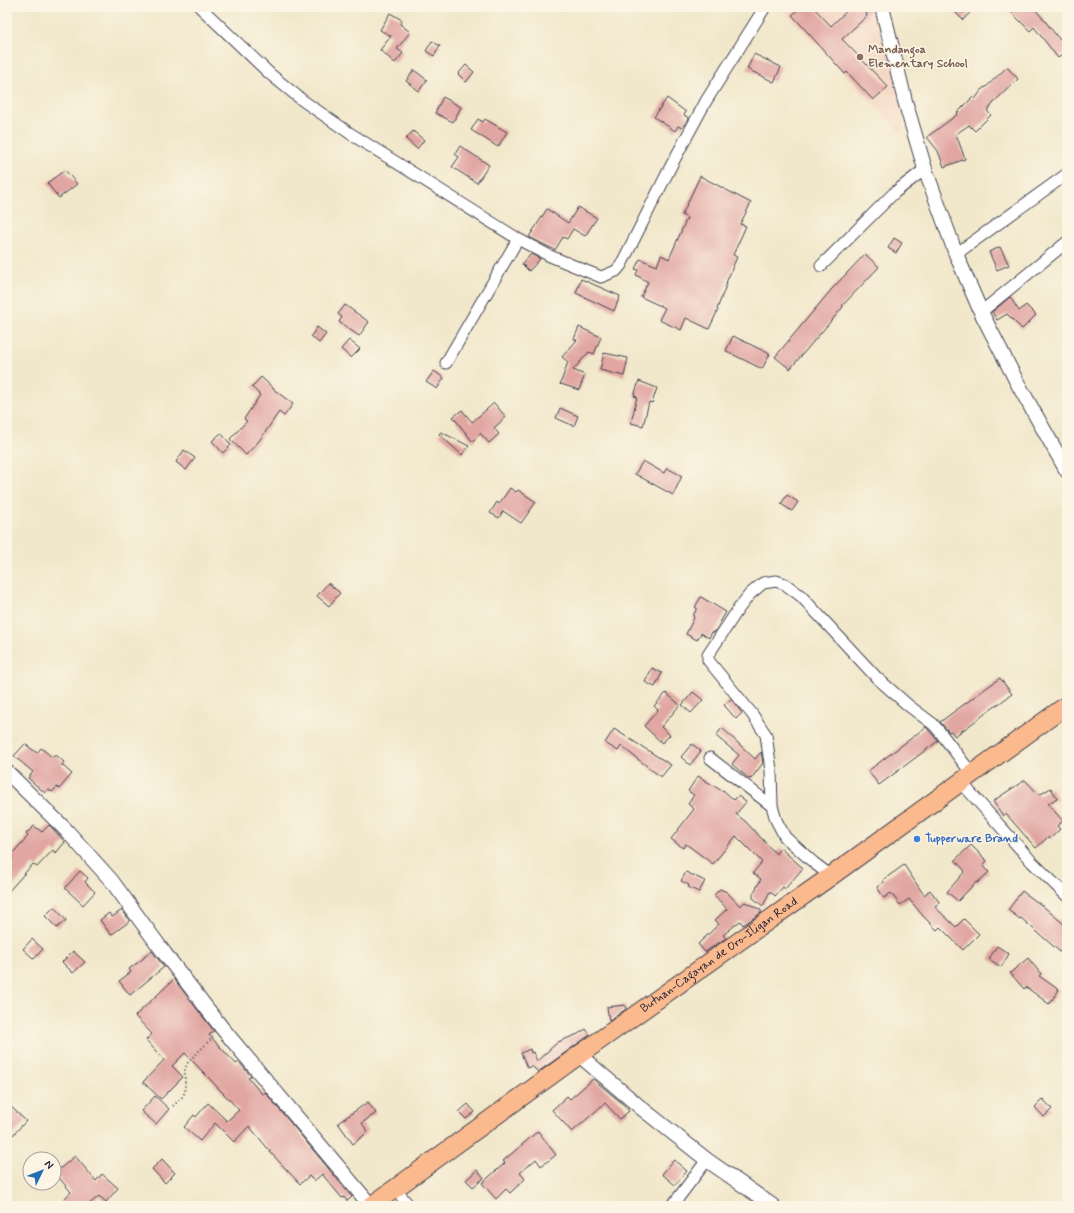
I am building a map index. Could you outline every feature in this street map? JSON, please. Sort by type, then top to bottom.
[{"type":"highway","name":"Butuan-Cagayan de Oro-Iligan Road","points":[[371,1206],[1067,705]]},
{"type":"street","points":[[200,7],[270,74],[302,100],[351,134],[518,239],[550,256],[601,277],[616,271],[621,265],[706,101],[766,7]]},
{"type":"street","points":[[882,7],[905,101],[925,169],[956,254],[981,312],[1018,384],[1067,471]]},
{"type":"street","points":[[821,266],[894,193],[925,169]]},
{"type":"street","points":[[956,254],[1067,174]]},
{"type":"street","points":[[446,363],[518,239]]},
{"type":"street","points":[[981,312],[1067,242]]},
{"type":"street","points":[[831,876],[785,837],[776,820],[772,806],[771,770],[766,735],[760,724],[708,660],[708,655],[739,608],[750,594],[763,583],[776,581],[785,584],[801,596],[877,678],[909,706],[933,724],[940,732],[966,778],[1032,862],[1067,896]]},
{"type":"street","points":[[710,758],[772,806]]},
{"type":"street","points":[[7,772],[66,830],[111,880],[222,1028],[371,1206]]},
{"type":"street","points":[[579,1055],[640,1107],[707,1160],[773,1206]]},
{"type":"street","points":[[672,1206],[707,1160]]},
{"type":"street","points":[[395,1188],[409,1206]]},
{"type":"path","points":[[173,1106],[185,1092],[185,1069],[188,1062],[222,1028]]},
{"type":"shaded area","name":"Mandangoa Elementary School","points":[[780,7],[881,7],[906,106],[901,133]]},
{"type":"building","points":[[801,7],[813,7],[831,26],[851,7],[874,7],[866,14],[867,16],[842,39],[888,87],[873,100],[847,72],[845,74],[792,15]]},
{"type":"building","points":[[950,7],[975,7],[963,20]]},
{"type":"building","points":[[1006,7],[1033,7],[1067,49],[1067,51],[1058,58],[1034,27],[1030,31]]},
{"type":"building","points":[[390,13],[402,20],[400,24],[410,32],[397,49],[403,53],[395,63],[380,50],[391,36],[380,30]]},
{"type":"building","points":[[432,41],[440,46],[434,56],[426,51]]},
{"type":"building","points":[[754,54],[781,67],[774,82],[747,69]]},
{"type":"building","points":[[466,65],[474,72],[466,82],[458,74]]},
{"type":"building","points":[[1007,67],[1018,79],[987,111],[991,115],[975,131],[969,125],[956,134],[965,159],[944,167],[938,151],[927,137],[958,114],[957,113],[973,97],[975,99],[984,87],[985,88]]},
{"type":"building","points":[[414,70],[427,80],[419,91],[406,81]]},
{"type":"building","points":[[443,97],[461,107],[453,122],[435,113]]},
{"type":"building","points":[[667,98],[686,112],[684,115],[689,118],[682,128],[678,126],[675,131],[654,117]]},
{"type":"building","points":[[478,119],[483,122],[485,119],[507,132],[498,147],[471,130]]},
{"type":"building","points":[[413,131],[424,140],[417,149],[406,139]]},
{"type":"building","points":[[460,146],[489,165],[477,183],[452,167],[459,157],[455,154]]},
{"type":"building","points":[[65,170],[77,184],[59,198],[47,183]]},
{"type":"building","points":[[700,176],[751,203],[740,224],[746,226],[733,255],[737,257],[726,283],[717,309],[718,310],[709,329],[686,318],[681,330],[659,320],[665,308],[641,297],[648,282],[636,275],[638,270],[635,269],[640,259],[657,266],[661,255],[669,259],[687,218],[682,215]]},
{"type":"building","points":[[578,207],[597,218],[585,236],[573,229],[567,239],[563,237],[555,250],[529,237],[547,209],[568,223]]},
{"type":"building","points":[[894,238],[902,243],[896,253],[888,248]]},
{"type":"building","points":[[1000,247],[1009,265],[997,270],[989,252]]},
{"type":"building","points":[[531,254],[540,259],[529,271],[522,264]]},
{"type":"building","points":[[865,254],[879,267],[842,306],[843,307],[790,369],[775,357],[831,290]]},
{"type":"building","points":[[581,279],[620,296],[614,311],[576,293]]},
{"type":"building","points":[[1010,297],[1019,311],[1026,305],[1036,315],[1022,329],[1007,314],[997,320],[992,312]]},
{"type":"building","points":[[345,305],[369,322],[359,336],[339,322],[342,317],[338,314]]},
{"type":"building","points":[[317,327],[326,334],[319,343],[311,336]]},
{"type":"building","points":[[579,327],[601,337],[594,354],[589,352],[573,370],[585,375],[579,390],[561,384],[560,385],[568,362],[562,357],[577,340],[574,339]]},
{"type":"building","points":[[733,336],[770,354],[762,369],[726,351]]},
{"type":"building","points":[[349,340],[360,349],[351,358],[341,349]]},
{"type":"building","points":[[604,353],[628,358],[624,376],[600,370]]},
{"type":"building","points":[[434,371],[444,378],[437,389],[426,382]]},
{"type":"building","points":[[261,377],[273,389],[293,404],[284,416],[279,412],[259,441],[246,455],[230,439],[247,421],[244,419],[260,395],[252,387]]},
{"type":"building","points":[[639,381],[657,388],[652,403],[649,402],[643,426],[631,423],[637,397],[634,396]]},
{"type":"building","points":[[494,403],[506,417],[494,428],[499,434],[489,443],[480,433],[473,442],[453,417],[462,410],[472,422]]},
{"type":"building","points":[[560,408],[578,416],[574,426],[556,418]]},
{"type":"building","points":[[441,432],[469,446],[462,455],[439,434]]},
{"type":"building","points":[[221,433],[231,445],[223,453],[212,441]]},
{"type":"building","points":[[184,450],[195,458],[186,470],[176,462]]},
{"type":"building","points":[[643,461],[664,473],[667,468],[682,476],[673,495],[635,474]]},
{"type":"building","points":[[510,488],[516,492],[518,490],[536,502],[521,523],[503,511],[499,518],[490,513],[497,502],[499,504]]},
{"type":"building","points":[[787,495],[798,502],[792,511],[781,504]]},
{"type":"building","points":[[328,583],[340,593],[329,606],[317,596]]},
{"type":"building","points":[[701,597],[726,612],[714,633],[712,632],[709,638],[701,633],[697,640],[686,634],[694,618],[693,616],[697,608],[695,607]]},
{"type":"building","points":[[652,668],[662,673],[655,687],[645,682]]},
{"type":"building","points":[[1000,678],[1012,694],[955,736],[940,722]]},
{"type":"building","points":[[693,692],[703,700],[691,713],[682,705]]},
{"type":"building","points":[[666,693],[680,705],[661,727],[670,735],[662,743],[644,726],[658,710],[654,706]]},
{"type":"building","points":[[731,699],[742,713],[736,719],[724,705]]},
{"type":"building","points":[[926,727],[938,741],[879,785],[868,771]]},
{"type":"building","points":[[722,728],[755,759],[761,752],[763,763],[751,779],[749,779],[732,764],[739,755],[716,736]]},
{"type":"building","points":[[614,729],[671,765],[661,777],[621,746],[618,751],[605,743]]},
{"type":"building","points":[[25,744],[37,753],[41,748],[52,757],[56,755],[64,762],[62,765],[72,774],[59,789],[57,787],[52,792],[48,789],[45,793],[28,778],[33,772],[14,756]]},
{"type":"building","points":[[692,744],[701,751],[690,765],[681,757]]},
{"type":"building","points":[[698,776],[722,791],[723,790],[734,800],[738,796],[746,802],[736,814],[746,822],[776,854],[780,848],[803,868],[785,889],[783,887],[775,896],[770,891],[763,906],[753,898],[753,894],[761,879],[753,873],[762,862],[736,836],[713,864],[686,844],[683,848],[671,839],[694,809],[688,804],[694,795],[688,791]]},
{"type":"building","points":[[1025,780],[1039,795],[1051,788],[1057,798],[1048,804],[1063,821],[1057,826],[1060,829],[1050,839],[1048,837],[1036,848],[1006,814],[1003,816],[993,801]]},
{"type":"building","points":[[49,825],[65,842],[56,853],[53,850],[37,867],[33,864],[7,893],[7,864],[13,857],[11,855],[28,836],[26,834],[34,826],[42,832]]},
{"type":"building","points":[[971,845],[987,861],[983,865],[989,872],[977,883],[976,882],[958,901],[947,892],[965,871],[955,860]]},
{"type":"building","points":[[904,865],[924,895],[930,890],[940,903],[935,907],[956,927],[964,919],[979,934],[963,950],[940,927],[937,930],[909,899],[900,905],[891,893],[884,898],[877,887],[884,882],[883,880]]},
{"type":"building","points":[[80,871],[88,878],[85,882],[95,892],[83,905],[65,888]]},
{"type":"building","points":[[686,872],[705,881],[699,892],[688,887],[689,885],[681,881]]},
{"type":"building","points":[[720,889],[727,892],[740,906],[745,902],[761,910],[761,913],[743,925],[740,921],[723,935],[726,938],[705,952],[698,944],[719,924],[715,920],[727,909],[714,895]]},
{"type":"building","points":[[1022,891],[1044,907],[1067,927],[1067,958],[1021,918],[1020,919],[1008,910]]},
{"type":"building","points":[[54,907],[66,920],[57,928],[45,916]]},
{"type":"building","points":[[122,910],[130,921],[111,935],[100,920],[109,913],[112,917]]},
{"type":"building","points":[[32,939],[43,949],[34,959],[23,949]]},
{"type":"building","points":[[997,946],[1009,954],[1001,967],[989,959]]},
{"type":"building","points":[[73,951],[85,962],[73,973],[62,962]]},
{"type":"building","points":[[152,951],[164,967],[130,995],[119,981],[131,972],[129,969]]},
{"type":"building","points":[[1028,958],[1041,974],[1039,976],[1059,990],[1049,1004],[1026,987],[1024,989],[1010,973]]},
{"type":"building","points":[[174,979],[214,1031],[209,1035],[236,1064],[239,1062],[251,1076],[248,1078],[262,1094],[265,1092],[352,1197],[347,1201],[344,1197],[342,1198],[322,1174],[314,1181],[309,1176],[300,1184],[270,1152],[249,1126],[234,1142],[215,1123],[200,1141],[184,1127],[194,1115],[196,1117],[208,1103],[227,1121],[239,1110],[185,1053],[172,1066],[183,1077],[161,1099],[143,1082],[164,1060],[146,1040],[152,1034],[135,1016]]},
{"type":"building","points":[[625,1005],[626,1009],[609,1021],[607,1007]]},
{"type":"building","points":[[586,1029],[590,1035],[538,1072],[532,1066],[527,1068],[521,1053],[530,1049],[537,1061],[558,1042]]},
{"type":"building","points":[[593,1079],[623,1104],[629,1111],[620,1119],[605,1103],[572,1132],[552,1110],[567,1096],[570,1099]]},
{"type":"building","points":[[155,1096],[169,1109],[156,1124],[141,1111]]},
{"type":"building","points":[[1043,1099],[1052,1109],[1044,1117],[1035,1107]]},
{"type":"building","points":[[368,1102],[376,1113],[362,1123],[368,1132],[353,1144],[338,1123]]},
{"type":"building","points":[[7,1103],[26,1121],[13,1135],[7,1129]]},
{"type":"building","points":[[468,1104],[475,1112],[466,1119],[459,1112]]},
{"type":"building","points":[[538,1131],[556,1155],[541,1166],[536,1159],[520,1173],[525,1179],[510,1193],[506,1189],[496,1199],[482,1183],[505,1163],[503,1161]]},
{"type":"building","points":[[75,1156],[96,1181],[102,1174],[118,1188],[106,1202],[99,1196],[87,1206],[66,1206],[62,1201],[71,1192],[62,1181],[62,1167]]},
{"type":"building","points":[[162,1159],[175,1173],[165,1183],[152,1169]]},
{"type":"building","points":[[674,1160],[687,1171],[675,1185],[662,1174]]},
{"type":"building","points":[[477,1170],[484,1178],[473,1187],[466,1180]]},
{"type":"place","name":"Mandangoa Elementary School","points":[[860,57]]},
{"type":"place","name":"Tupperware Brand","points":[[917,839]]}]
